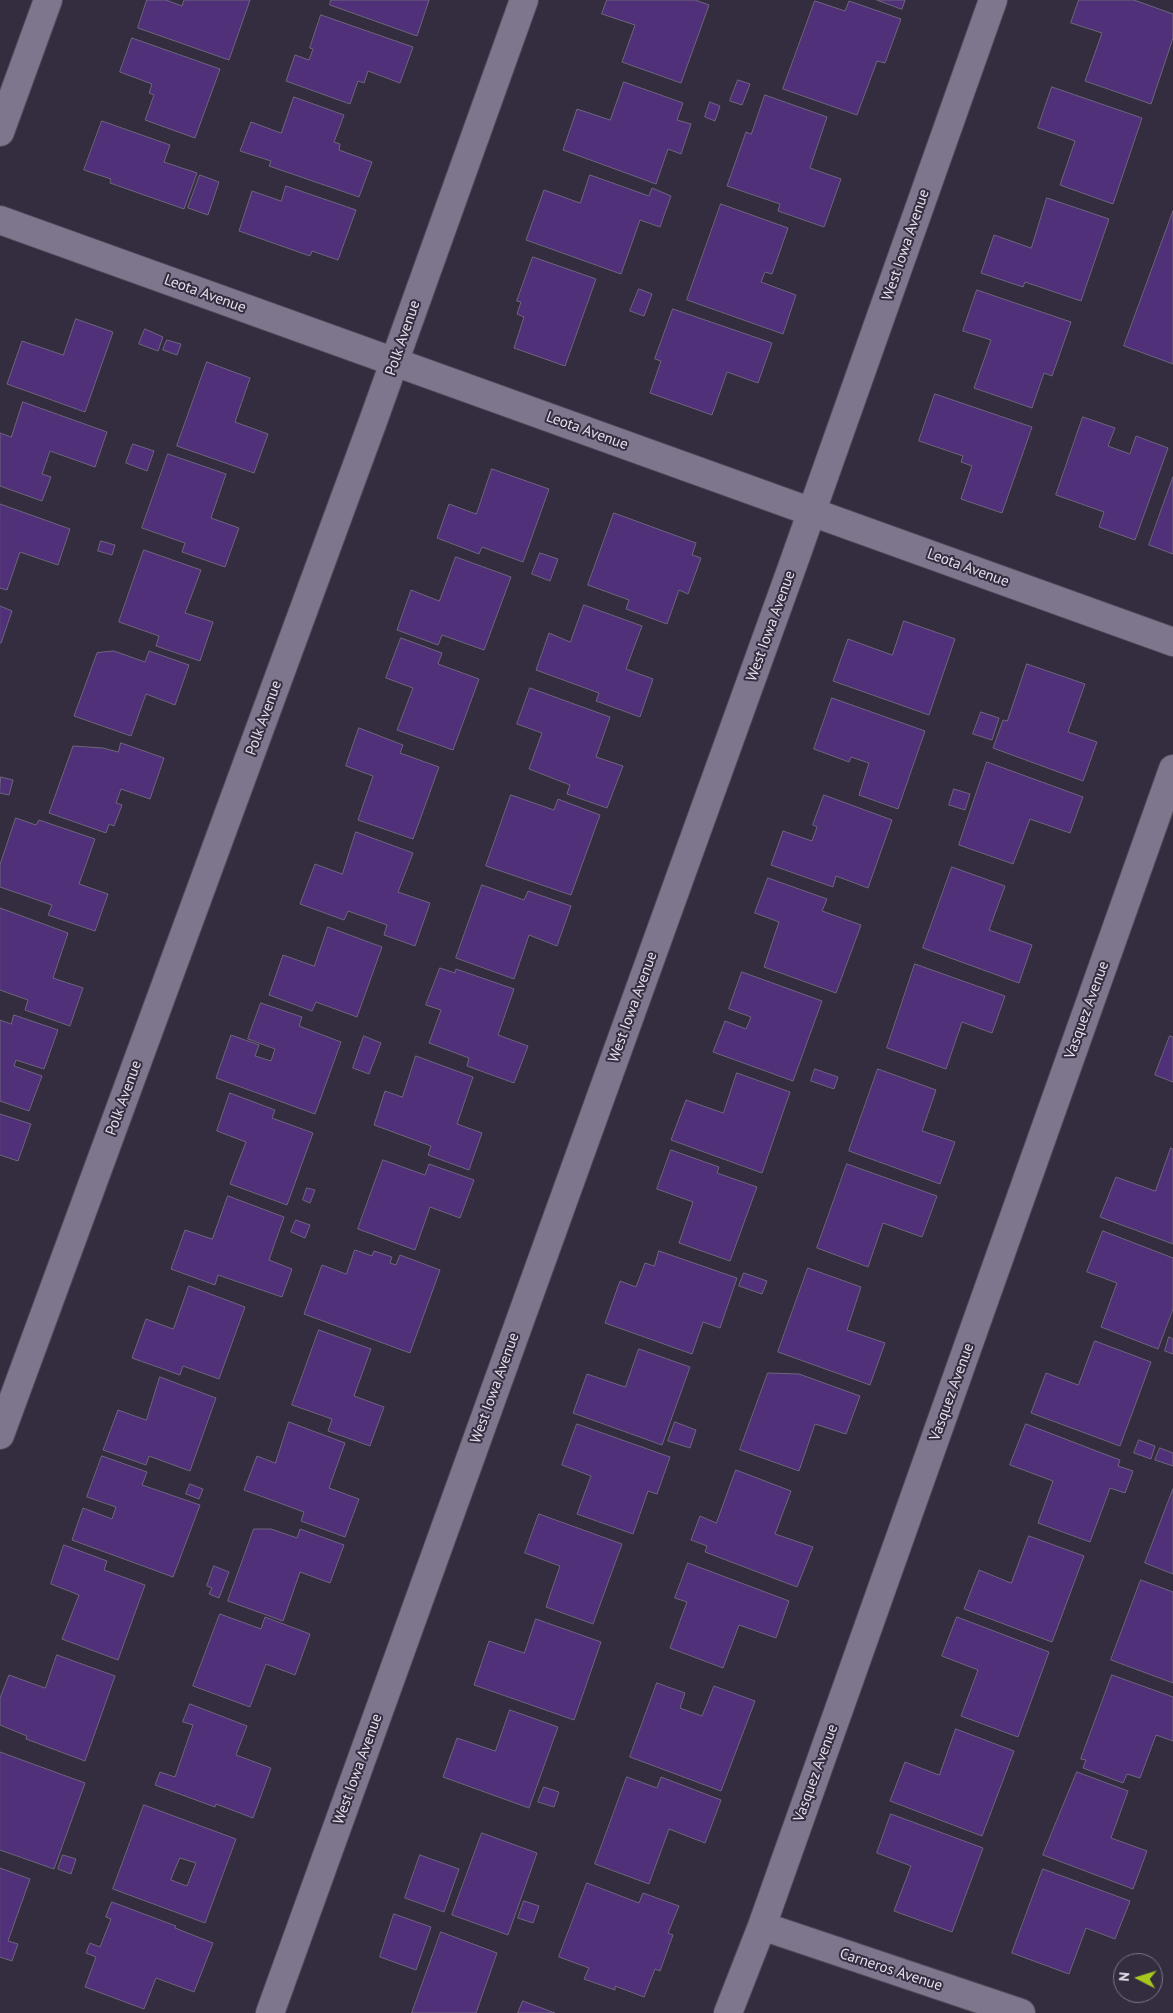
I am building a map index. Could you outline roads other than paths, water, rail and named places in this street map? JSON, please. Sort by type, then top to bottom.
[{"type":"street","points":[[0,132],[48,0]]},
{"type":"street","name":"Polk Avenue","points":[[0,1435],[394,362],[524,0]]},
{"type":"street","name":"West Iowa Avenue","points":[[270,2013],[811,512],[993,0]]},
{"type":"street","name":"Leota Avenue","points":[[0,220],[1173,642]]},
{"type":"street","name":"Vasquez Avenue","points":[[728,2013],[762,1926],[1173,769]]},
{"type":"street","name":"Carneros Avenue","points":[[762,1926],[1021,2013]]}]
